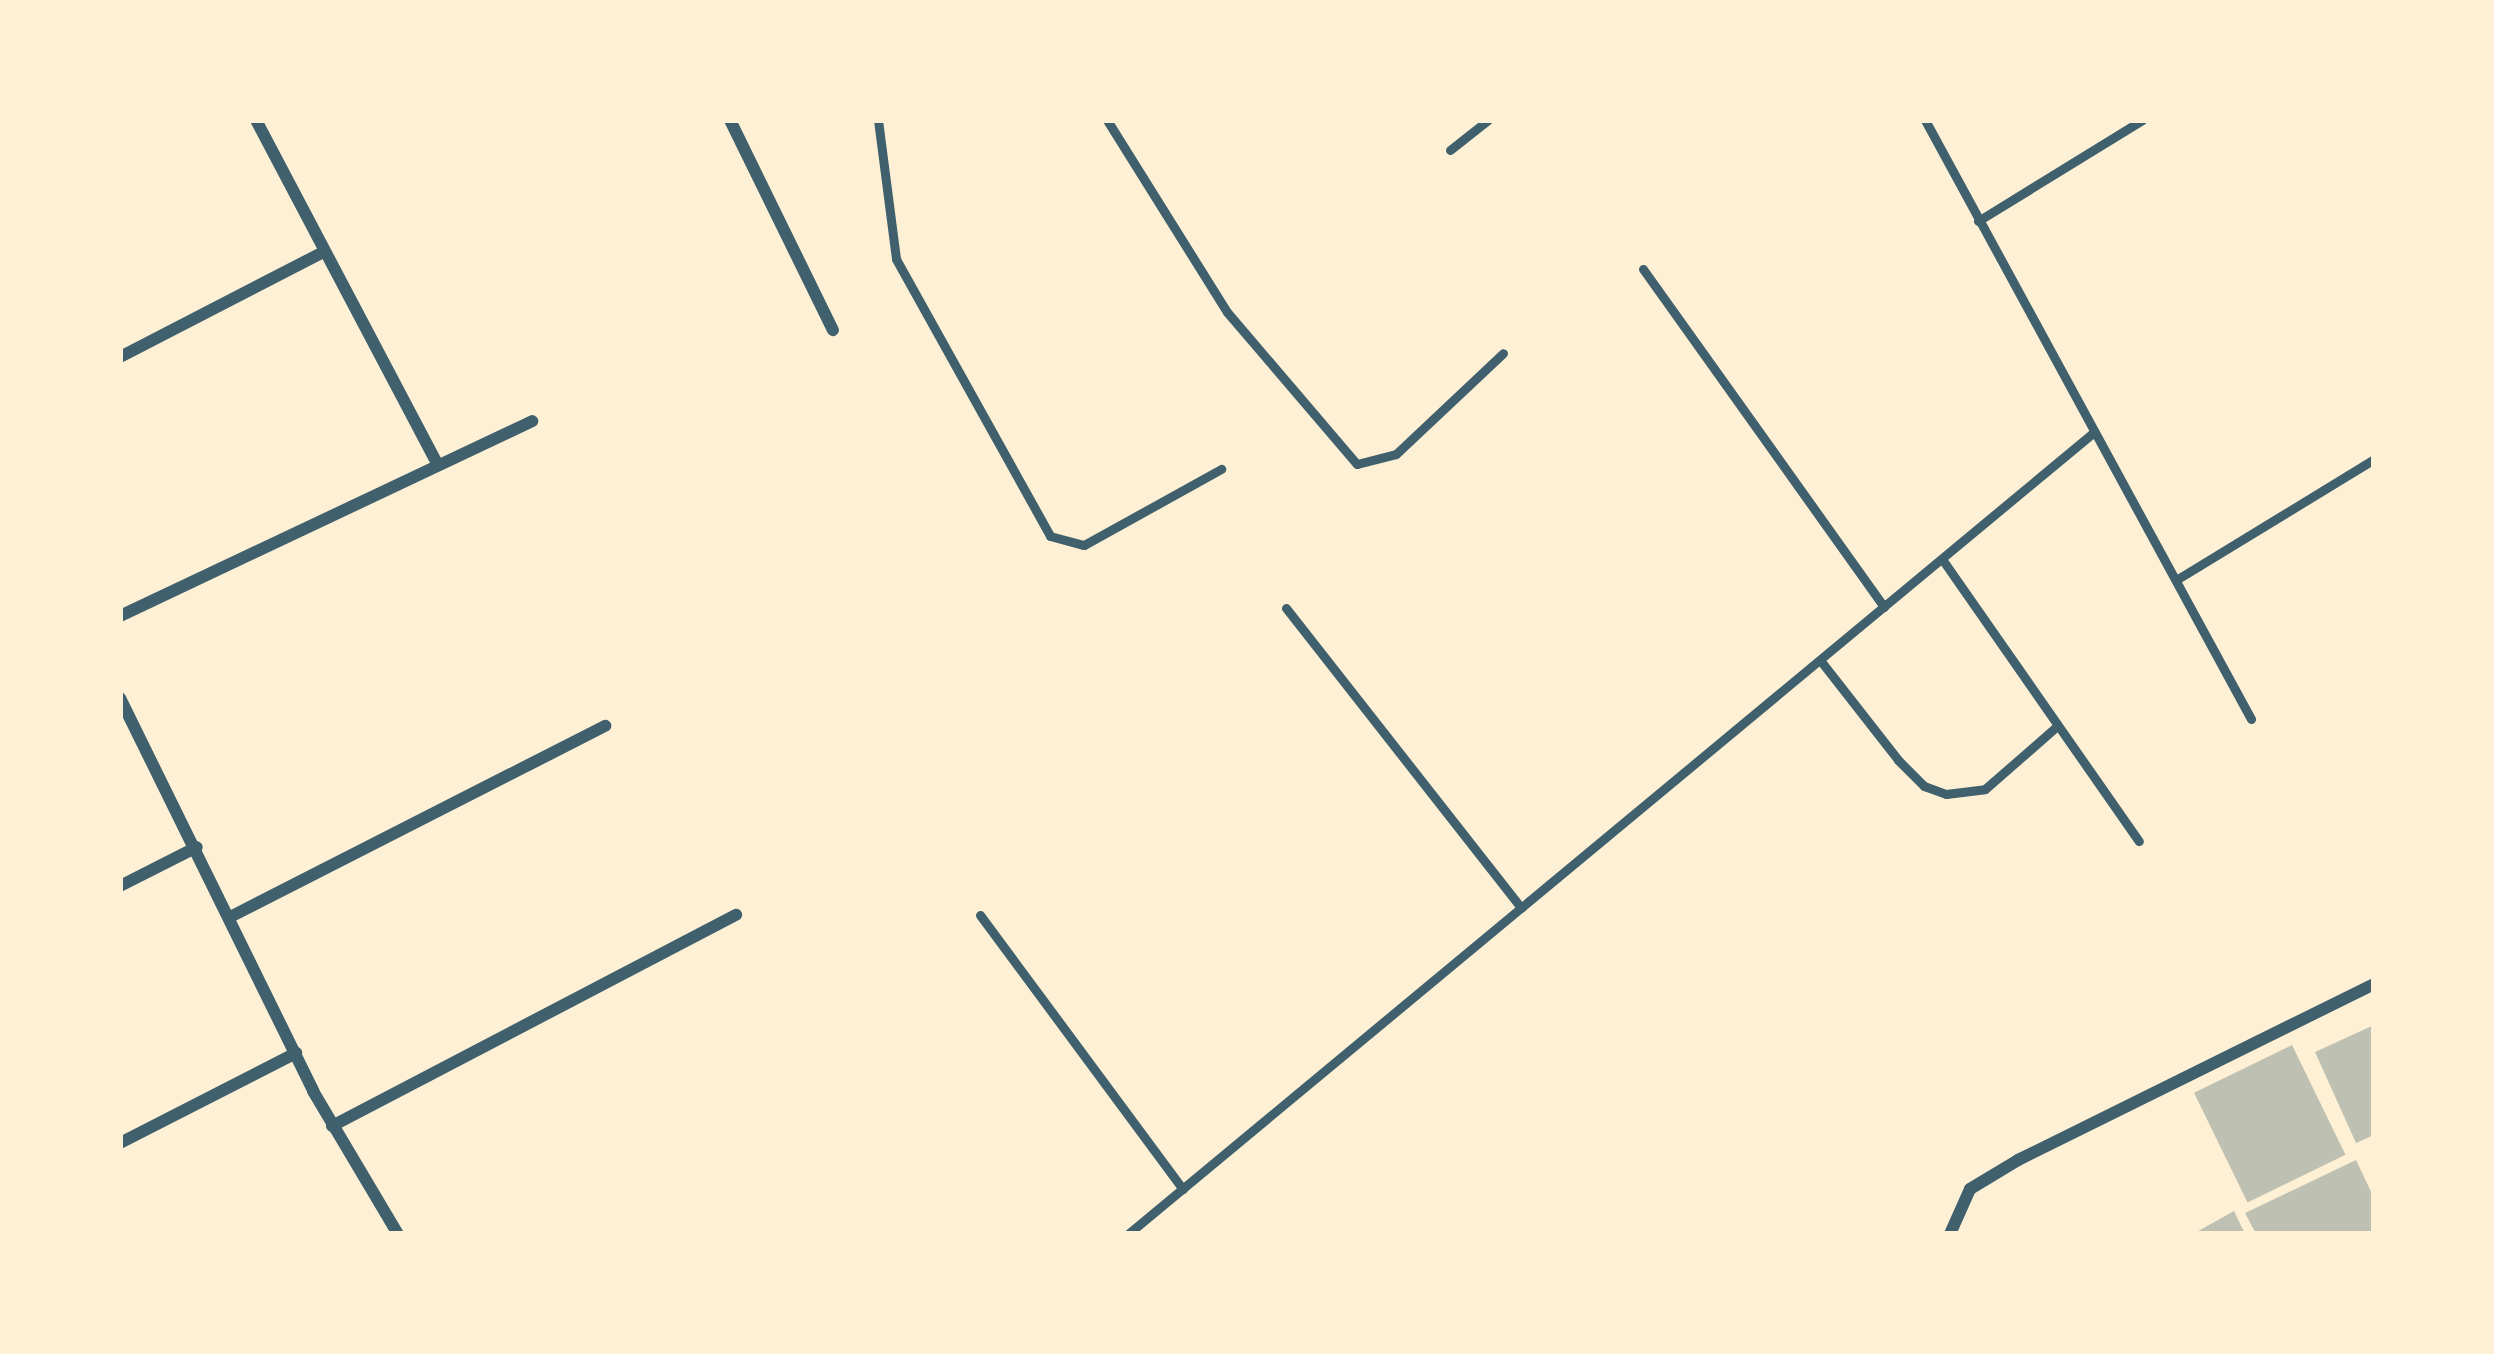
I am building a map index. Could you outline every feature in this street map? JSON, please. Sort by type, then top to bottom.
[{"type":"street","points":[[256,120],[437,463]]},
{"type":"street","points":[[730,120],[833,330]]},
{"type":"street","points":[[120,357],[323,252]]},
{"type":"street","points":[[120,616],[532,421]]},
{"type":"street","points":[[120,698],[232,916],[332,1126],[398,1234]]},
{"type":"street","points":[[232,916],[605,726]]},
{"type":"street","points":[[120,886],[197,847]]},
{"type":"street","points":[[332,1126],[736,915]]},
{"type":"street","points":[[1950,1234],[1970,1189],[2018,1160],[2374,984]]},
{"type":"street","points":[[120,1143],[296,1053]]},
{"type":"lane","points":[[878,120],[896,259],[1050,536],[1084,545],[1221,470]]},
{"type":"lane","points":[[1107,120],[1227,312],[1357,464],[1396,454],[1504,353]]},
{"type":"lane","points":[[1450,150],[1488,120]]},
{"type":"lane","points":[[1925,120],[2251,719]]},
{"type":"lane","points":[[1978,221],[2142,120]]},
{"type":"lane","points":[[1643,269],[1884,607]]},
{"type":"lane","points":[[1128,1234],[2094,432]]},
{"type":"lane","points":[[2176,580],[2374,459]]},
{"type":"lane","points":[[1942,559],[2139,842]]},
{"type":"lane","points":[[1286,608],[1522,908]]},
{"type":"lane","points":[[1820,660],[1898,760],[1924,786],[1946,794],[1985,789],[2056,727]]},
{"type":"lane","points":[[980,915],[1183,1189]]},
{"type":"building","points":[[2374,1025],[2374,1135],[2356,1143],[2315,1052]]},
{"type":"building","points":[[2292,1045],[2345,1155],[2248,1202],[2194,1093]]},
{"type":"building","points":[[2356,1160],[2374,1198],[2374,1234],[2256,1234],[2245,1213]]},
{"type":"building","points":[[2234,1211],[2245,1234],[2193,1234]]}]
